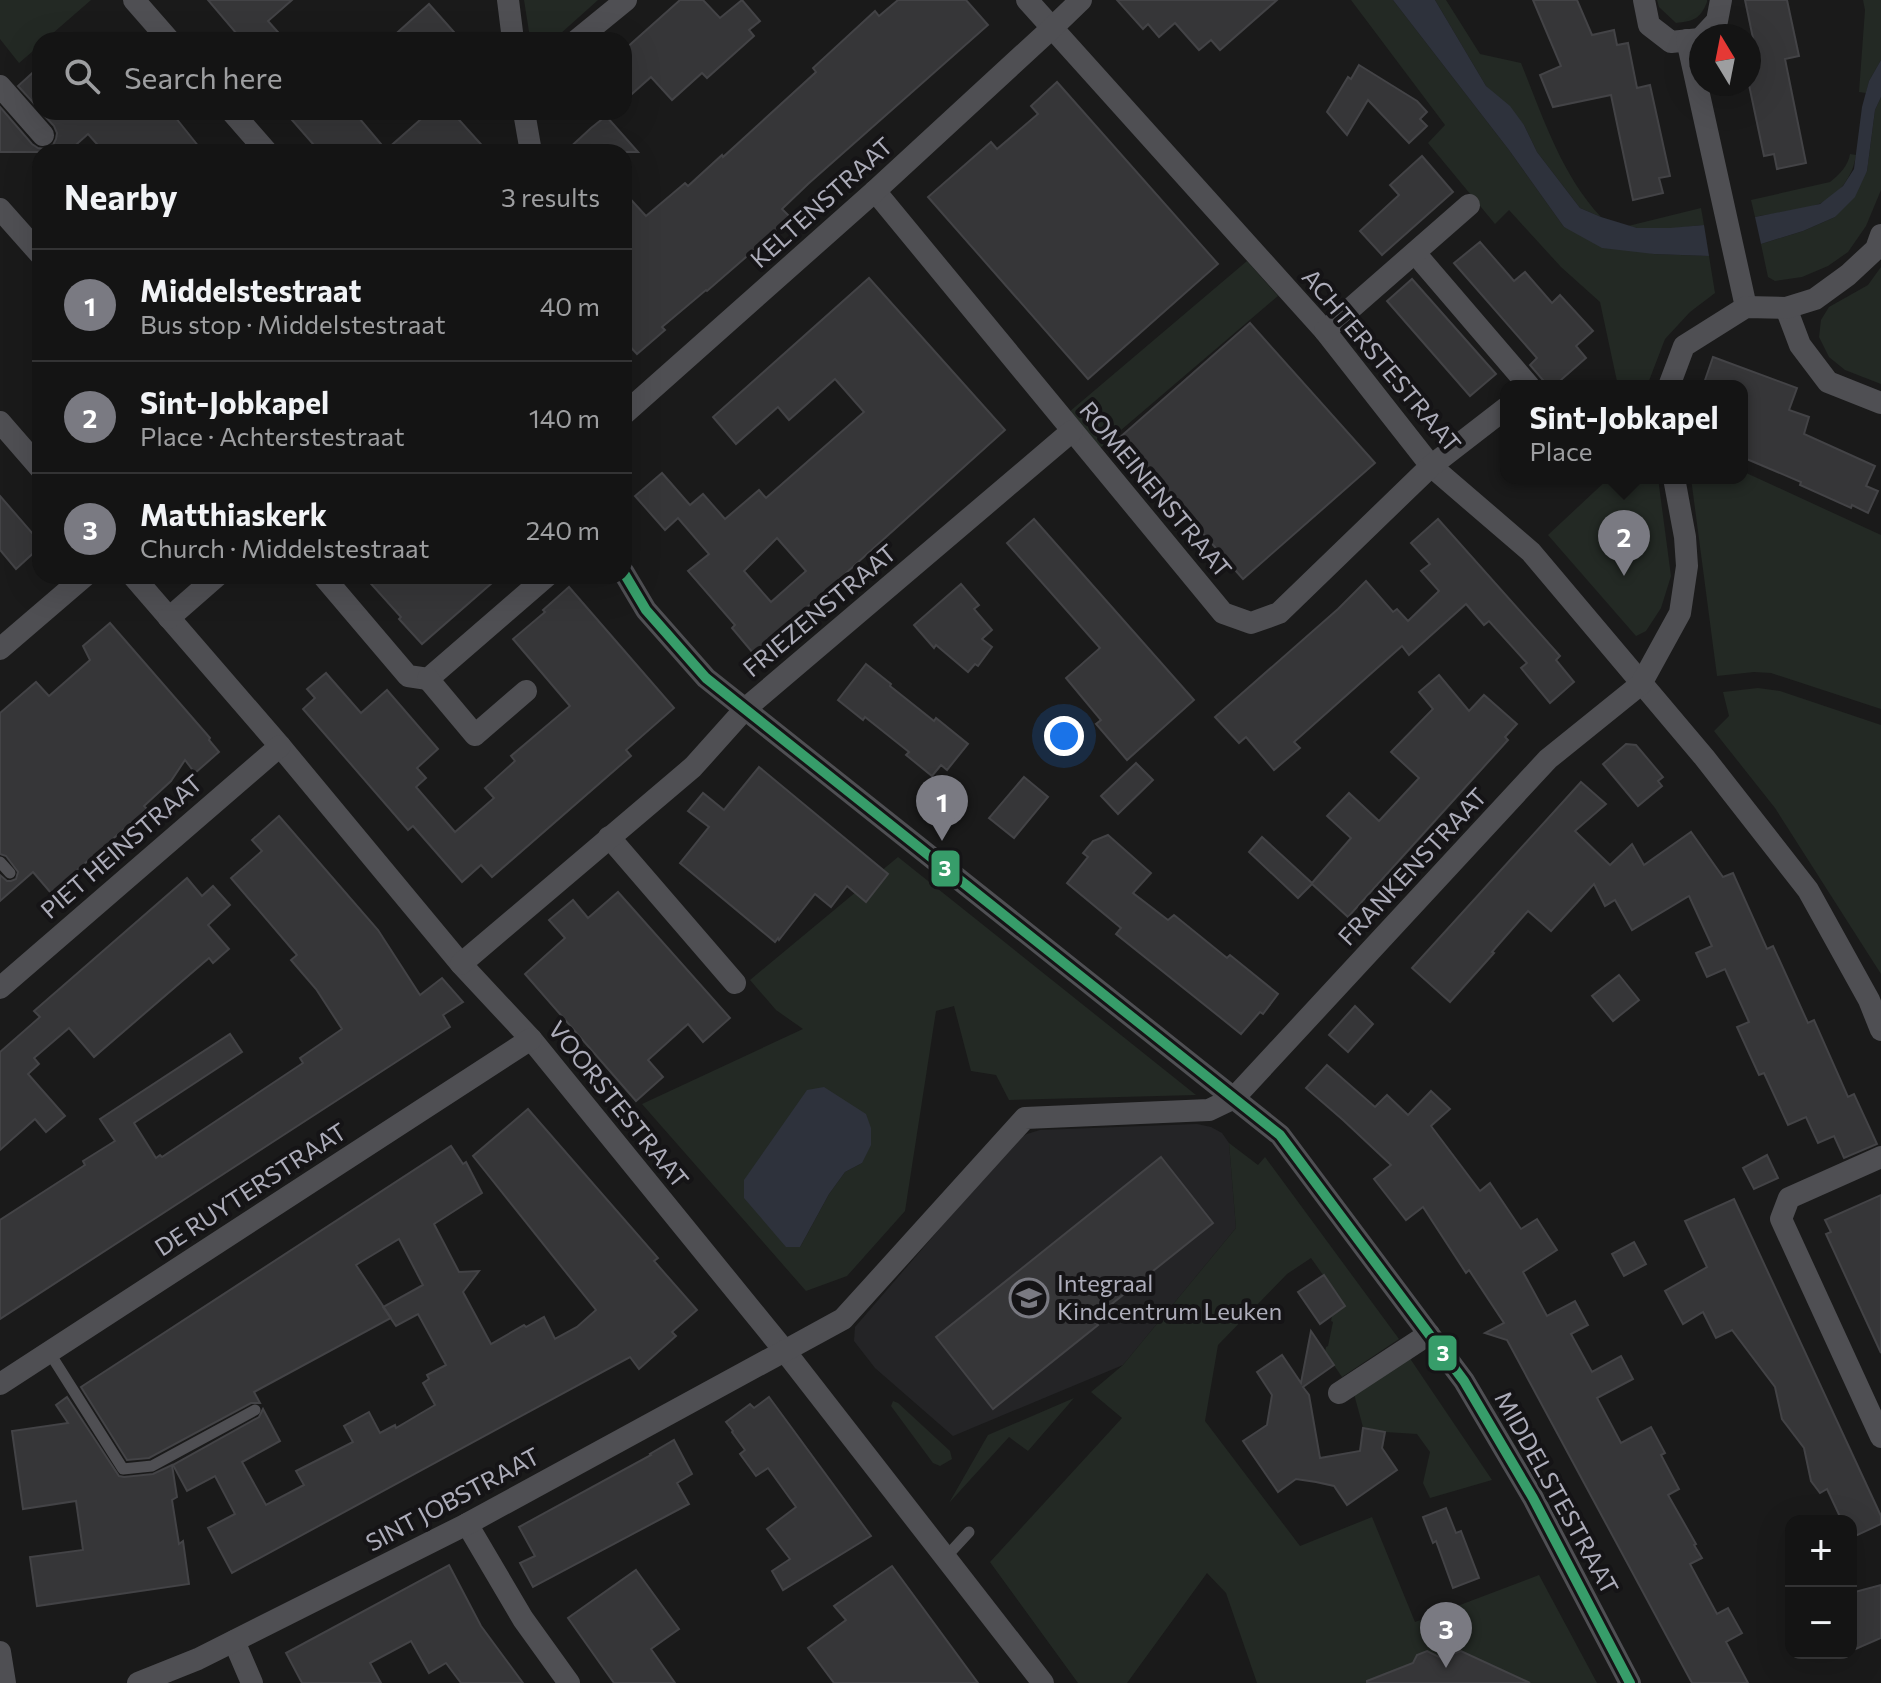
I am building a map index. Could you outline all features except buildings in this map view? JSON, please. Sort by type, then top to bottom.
[{"type":"street","points":[[508,0],[512,32]]},
{"type":"street","points":[[587,32],[626,0]]},
{"type":"street","name":"ACHTERSTESTRAAT","points":[[1027,0],[1325,331],[1431,466],[1531,552],[1704,757],[1808,890],[1869,1000],[1881,1030]]},
{"type":"street","name":"KELTENSTRAAT","points":[[632,407],[875,191],[1081,0]]},
{"type":"street","points":[[1644,0],[1649,25],[1671,42],[1689,39]]},
{"type":"street","points":[[1713,24],[1717,21],[1721,0]]},
{"type":"street","points":[[136,1],[162,32]]},
{"type":"street","points":[[0,86],[43,135]]},
{"type":"street","points":[[1708,96],[1746,307]]},
{"type":"street","points":[[239,120],[260,144]]},
{"type":"street","points":[[525,120],[530,144]]},
{"type":"street","name":"ROMEINENSTRAAT","points":[[875,191],[1223,613],[1251,623],[1279,613],[1431,466],[1500,413]]},
{"type":"street","points":[[1325,331],[1469,205]]},
{"type":"street","points":[[0,209],[32,245]]},
{"type":"street","points":[[1671,380],[1684,346],[1746,307],[1786,308],[1815,299],[1876,249],[1881,235]]},
{"type":"street","points":[[1415,253],[1524,380]]},
{"type":"street","points":[[1786,308],[1800,345],[1828,382],[1881,403]]},
{"type":"street","points":[[0,422],[32,459]]},
{"type":"street","name":"FRIEZENSTRAAT","points":[[461,964],[693,767],[745,709],[1072,431]]},
{"type":"street","points":[[1641,684],[1680,613],[1687,566],[1675,484]]},
{"type":"street","points":[[0,649],[76,584]]},
{"type":"street","name":"VOORSTESTRAAT","points":[[140,584],[280,746],[461,964],[531,1039],[784,1350],[1043,1683]]},
{"type":"street","points":[[169,618],[208,584]]},
{"type":"street","points":[[330,584],[408,676],[428,679],[475,735],[526,691]]},
{"type":"street","points":[[428,679],[538,584]]},
{"type":"street","name":"MIDDELSTESTRAAT","points":[[631,584],[646,610],[706,678],[1280,1135],[1464,1381],[1533,1498],[1630,1683]]},
{"type":"street","name":"FRANKENSTRAAT","points":[[1234,1098],[1548,759],[1641,684]]},
{"type":"street","name":"PIET HEINSTRAAT","points":[[0,988],[280,746]]},
{"type":"street","points":[[609,837],[735,983]]},
{"type":"street","name":"DE RUYTERSTRAAT","points":[[0,1384],[531,1039]]},
{"type":"street","name":"SINT JOBSTRAAT","points":[[138,1683],[198,1659],[467,1524],[843,1319],[1025,1118],[1209,1110],[1234,1098]]},
{"type":"street","points":[[1881,1157],[1789,1198],[1781,1219],[1881,1437]]},
{"type":"street","points":[[1339,1393],[1429,1334]]},
{"type":"street","points":[[467,1524],[523,1619],[569,1683]]},
{"type":"street","points":[[234,1641],[252,1683]]},
{"type":"street","points":[[0,1652],[5,1683]]},
{"type":"lane","points":[[0,862],[10,873]]},
{"type":"lane","points":[[49,1352],[123,1469],[152,1466],[255,1410]]},
{"type":"lane","points":[[945,1558],[969,1532]]},
{"type":"shaded area","points":[[0,0],[91,0],[54,32],[32,32],[32,52],[19,63],[0,39]]},
{"type":"shaded area","points":[[524,0],[598,0],[562,32],[529,32]]},
{"type":"shaded area","points":[[1351,0],[1393,0],[1564,227],[1654,254],[1709,256],[1715,293],[1690,312],[1665,339],[1649,380],[1617,380],[1600,302],[1561,267],[1509,210],[1495,224],[1428,143],[1445,125]]},
{"type":"shaded area","points":[[1393,0],[1435,0],[1486,86],[1510,106],[1524,125],[1537,152],[1580,208],[1637,228],[1704,225],[1709,256],[1602,248],[1564,227]]},
{"type":"shaded area","points":[[1435,0],[1446,0],[1480,54],[1521,63],[1564,164],[1601,217],[1580,208],[1537,152],[1524,125],[1486,86]]},
{"type":"shaded area","points":[[1657,0],[1707,2],[1696,18],[1676,23],[1659,7]]},
{"type":"shaded area","points":[[1863,0],[1881,0],[1881,60],[1866,93],[1859,92],[1865,10]]},
{"type":"shaded area","points":[[1881,60],[1881,97],[1875,110],[1867,171],[1855,197],[1835,217],[1761,244],[1755,217],[1820,204],[1843,186],[1854,169],[1862,107],[1869,81]]},
{"type":"shaded area","points":[[1881,97],[1881,190],[1866,226],[1848,252],[1828,266],[1802,277],[1775,281],[1768,277],[1761,244],[1835,217],[1867,171],[1875,110]]},
{"type":"shaded area","points":[[1850,154],[1856,155],[1848,178],[1839,191],[1826,200],[1805,208],[1755,217],[1751,200],[1830,182],[1843,170]]},
{"type":"shaded area","points":[[1701,208],[1704,225],[1656,229],[1628,226]]},
{"type":"shaded area","points":[[1247,261],[1278,296],[1093,454],[1062,418]]},
{"type":"shaded area","points":[[1881,267],[1881,384],[1845,370],[1829,357],[1819,337],[1821,320],[1829,307],[1868,285]]},
{"type":"shaded area","points":[[1748,474],[1881,535],[1881,709],[1771,673],[1717,676],[1692,484],[1748,484]]},
{"type":"shaded area","points":[[1603,484],[1659,484],[1671,576],[1661,608],[1646,631],[1636,636],[1548,535]]},
{"type":"shaded area","points":[[1758,688],[1780,691],[1881,725],[1881,974],[1775,808],[1714,731],[1729,716],[1723,692]]},
{"type":"shaded area","points":[[898,857],[1196,1095],[1009,1100],[996,1075],[971,1071],[954,1006],[936,1011],[905,1211],[847,1276],[806,1291],[642,1104],[803,1029],[776,1010],[750,980]],"holes":[[[807,1090],[862,1163],[845,1172],[829,1194],[800,1247]]]},
{"type":"shaded area","points":[[824,1087],[866,1114],[871,1128],[871,1145],[862,1163],[845,1172],[829,1194],[800,1247],[786,1247],[744,1198],[744,1180],[807,1090]]},
{"type":"shaded area","name":"Integraal Kindcentrum Leuken","points":[[1197,1124],[1222,1133],[1229,1143],[1236,1228],[1123,1365],[953,1436],[875,1368],[854,1341],[855,1327],[1016,1140],[1040,1130]]},
{"type":"shaded area","points":[[1229,1143],[1258,1165],[1265,1157],[1399,1339],[1342,1377],[1325,1352],[1332,1316],[1345,1306],[1311,1258],[1287,1274],[1218,1345],[1205,1421],[1300,1546],[1372,1517],[1415,1622],[1539,1575],[1597,1683],[1257,1683],[1226,1593],[1207,1573],[1127,1683],[1078,1683],[990,1562],[1122,1418],[1091,1392],[1123,1365],[1236,1228]]},
{"type":"shaded area","points":[[1409,1357],[1492,1480],[1430,1498],[1423,1483],[1430,1452],[1417,1434],[1363,1427],[1354,1394]]},
{"type":"shaded area","points":[[1074,1398],[1028,1451],[1009,1437],[949,1503],[988,1435]]},
{"type":"shaded area","points":[[893,1401],[950,1451],[952,1459],[940,1466],[933,1463],[891,1406]]},
{"type":"transit line","name":"3","points":[[631,584],[646,610],[706,678],[1280,1135],[1464,1381],[1533,1498],[1630,1683]]},
{"type":"place","name":"Sint-Jobkapel","points":[[1624,576]]},
{"type":"place","name":"Middelstestraat","points":[[942,841]]},
{"type":"place","name":"Integraal Kindcentrum Leuken","points":[[1029,1298]]},
{"type":"place","name":"Matthiaskerk","points":[[1446,1668]]}]
